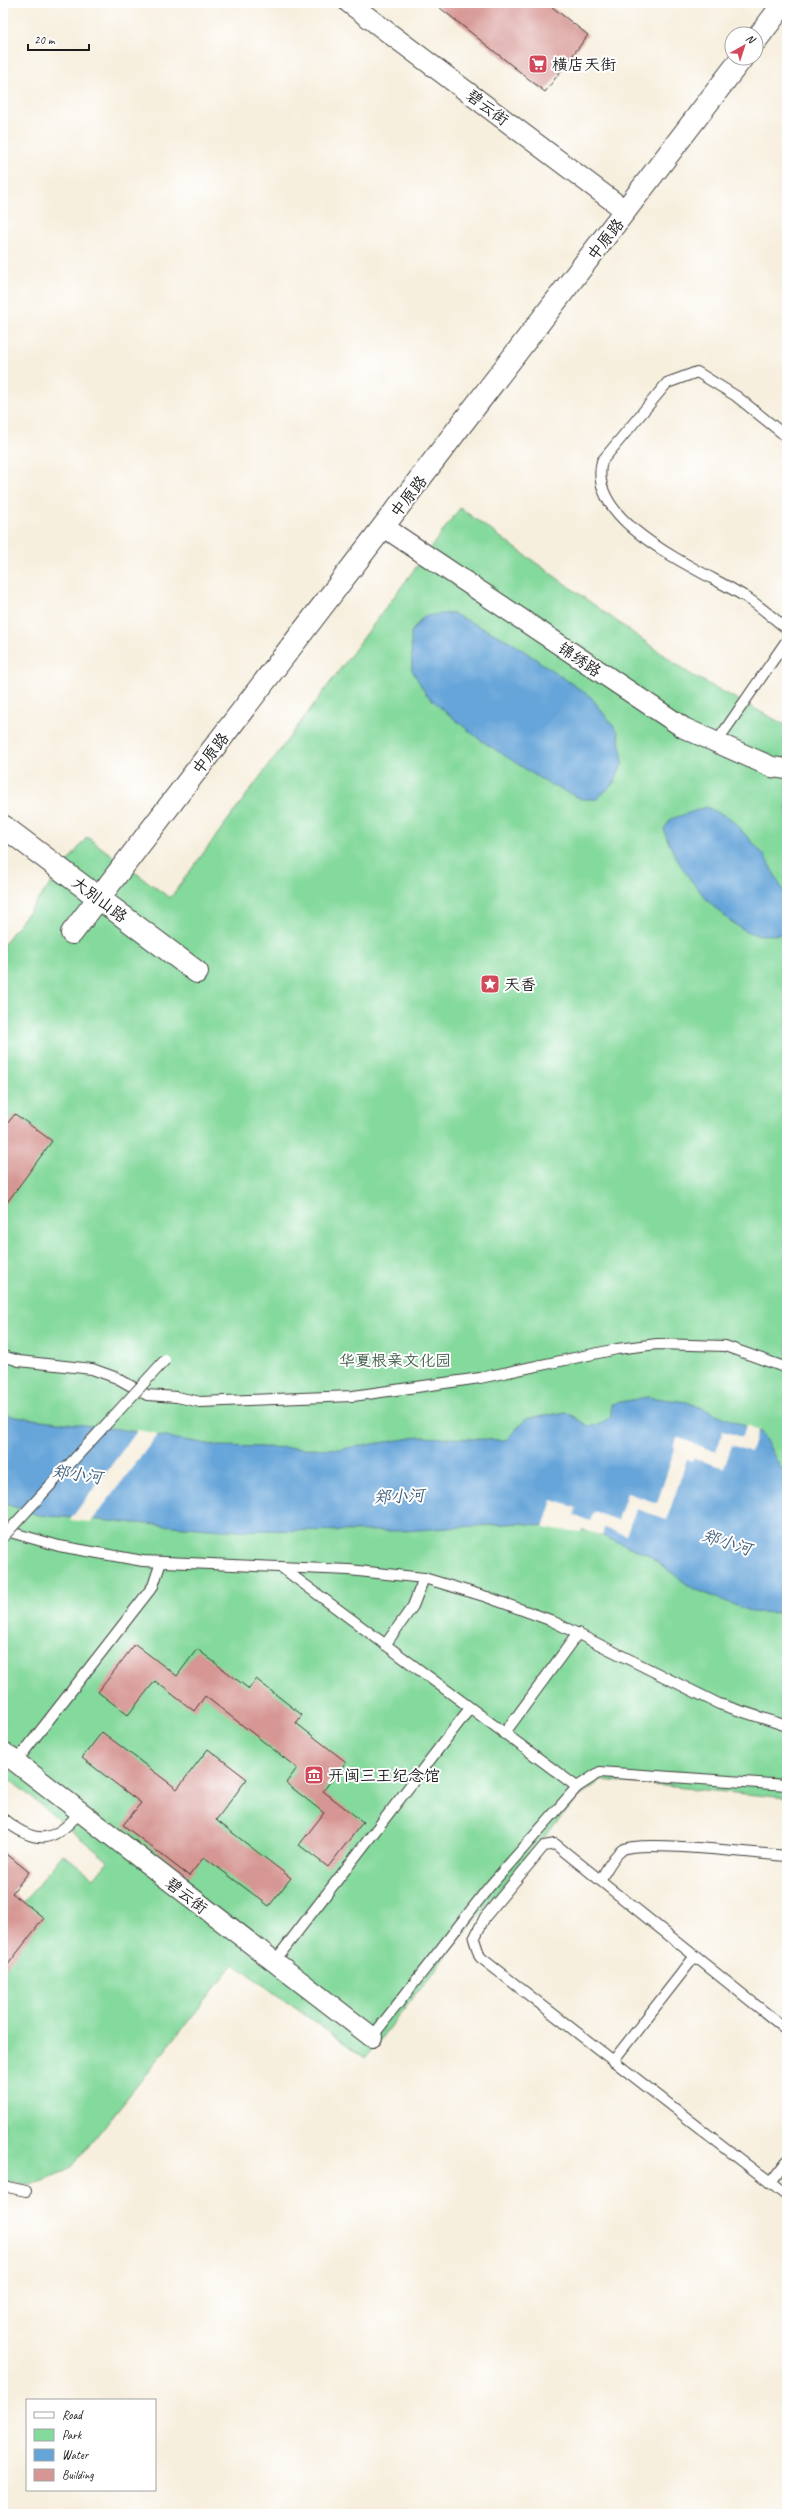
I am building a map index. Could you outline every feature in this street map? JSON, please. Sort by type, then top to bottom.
[{"type":"main road","points":[[764,29],[784,3]]},
{"type":"main road","name":"中原路","points":[[72,933],[736,66]]},
{"type":"main road","name":"大别山路","points":[[3,826],[197,972]]},
{"type":"street","name":"碧云街","points":[[349,3],[626,211]]},
{"type":"street","name":"锦绣路","points":[[384,527],[684,728],[772,767],[787,770]]},
{"type":"street","name":"碧云街","points":[[9,1757],[372,2037]]},
{"type":"lane","points":[[787,437],[736,396],[697,372],[667,383],[602,461],[598,475],[608,502],[634,529],[672,556],[744,596],[787,629]]},
{"type":"lane","points":[[716,742],[787,640]]},
{"type":"lane","points":[[3,1356],[19,1361],[92,1369],[117,1378],[147,1395],[177,1397],[200,1402],[353,1396],[480,1378],[617,1349],[657,1344],[724,1346],[787,1368]]},
{"type":"lane","points":[[3,1537],[165,1360]]},
{"type":"lane","points":[[3,1530],[59,1546],[143,1561],[349,1570],[424,1578],[487,1597],[578,1633],[719,1704],[787,1726]]},
{"type":"lane","points":[[9,1757],[153,1586],[161,1562]]},
{"type":"lane","points":[[281,1567],[576,1787]]},
{"type":"lane","points":[[385,1645],[412,1606],[424,1578]]},
{"type":"lane","points":[[504,1734],[578,1633]]},
{"type":"lane","points":[[274,1962],[470,1708]]},
{"type":"lane","points":[[372,2037],[489,1887],[576,1787],[600,1772],[787,1785]]},
{"type":"lane","points":[[3,1819],[33,1838],[56,1835],[67,1827],[80,1812]]},
{"type":"lane","points":[[787,2030],[555,1844],[544,1846],[485,1917],[474,1939],[480,1957],[787,2196]]},
{"type":"lane","points":[[600,1880],[622,1850],[634,1846],[676,1846],[787,1856]]},
{"type":"lane","points":[[613,2061],[695,1956]]},
{"type":"lane","points":[[770,2183],[787,2161]]},
{"type":"lane","points":[[3,2186],[26,2191]]},
{"type":"green space","name":"华夏根亲文化园","points":[[460,508],[690,674],[787,726],[787,1798],[602,1780],[583,1793],[527,1856],[365,2058],[234,1964],[71,2168],[54,2177],[31,2184],[3,2181],[3,1971],[24,1902],[63,1854],[94,1878],[108,1861],[3,1774],[3,945],[87,837],[170,898]]},
{"type":"water","points":[[452,613],[511,642],[591,697],[618,732],[623,762],[614,783],[597,799],[582,799],[547,783],[479,739],[426,694],[412,670],[411,632],[424,616]]},
{"type":"water","points":[[706,807],[730,818],[764,855],[785,894],[787,925],[779,935],[751,933],[724,916],[698,889],[677,858],[664,829],[671,819]]},
{"type":"water","name":"郑小河","points":[[647,1397],[687,1402],[762,1433],[780,1467],[787,1473],[787,1613],[752,1612],[692,1588],[647,1554],[590,1531],[520,1523],[403,1531],[222,1530],[38,1515],[3,1503],[3,1413],[15,1417],[118,1429],[220,1446],[341,1449],[418,1437],[506,1440],[526,1419],[566,1412],[588,1426],[601,1424],[611,1416],[611,1404]]},
{"type":"pier","points":[[747,1425],[758,1430],[751,1452],[732,1445],[724,1468],[693,1458],[692,1461],[687,1459],[667,1519],[636,1509],[626,1535],[604,1528],[602,1536],[582,1529],[581,1532],[543,1528],[552,1500],[576,1508],[574,1515],[590,1521],[594,1512],[618,1520],[627,1493],[657,1503],[675,1449],[673,1448],[677,1437],[716,1452],[723,1431],[742,1437]]},
{"type":"pier","points":[[138,1430],[158,1434],[91,1522],[70,1520]]},
{"type":"building","name":"横店天街","points":[[434,3],[547,3],[588,35],[545,92]]},
{"type":"building","points":[[15,1114],[52,1141],[3,1208],[3,1129]]},
{"type":"building","points":[[135,1644],[177,1676],[197,1649],[249,1689],[256,1679],[302,1715],[296,1723],[346,1762],[323,1791],[363,1822],[328,1867],[299,1845],[324,1813],[286,1783],[297,1768],[205,1696],[194,1711],[155,1681],[128,1715],[98,1692]]},
{"type":"building","points":[[102,1732],[177,1789],[208,1749],[247,1779],[216,1820],[291,1878],[269,1906],[204,1857],[189,1876],[123,1825],[141,1803],[82,1758]]},
{"type":"building","points":[[3,1851],[29,1872],[12,1893],[44,1918],[3,1971]]},
{"type":"place","name":"横店天街","points":[[538,64]]},
{"type":"place","name":"天香","points":[[490,984]]},
{"type":"place","name":"开闽三王纪念馆","points":[[314,1775]]}]
